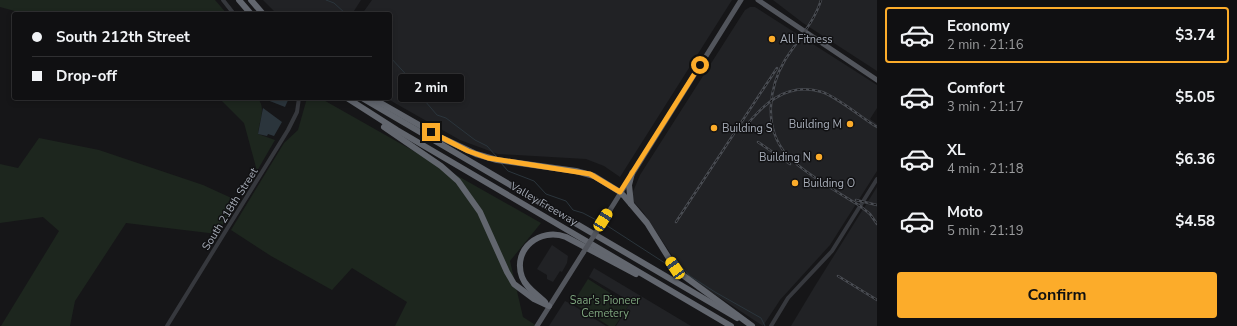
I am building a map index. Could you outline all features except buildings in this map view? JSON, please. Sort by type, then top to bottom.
[{"type":"highway","points":[[239,0],[249,12]]},
{"type":"highway","points":[[251,0],[261,12]]},
{"type":"highway","name":"Valley Freeway","points":[[350,100],[654,282],[731,326]]},
{"type":"highway","name":"Valley Freeway","points":[[365,100],[751,326]]},
{"type":"highway","points":[[376,100],[442,138],[488,158],[583,172],[594,176],[620,192],[632,205],[647,223],[675,268],[689,281],[751,326]]},
{"type":"highway","points":[[363,109],[382,125],[441,166],[458,182],[480,212],[507,272],[514,284],[534,299],[549,306]]},
{"type":"highway","points":[[632,173],[629,185],[632,205]]},
{"type":"highway","points":[[549,306],[527,286],[520,271],[521,258],[526,247],[534,239],[544,235],[553,234],[566,237],[626,270],[654,282]]},
{"type":"main road","points":[[537,326],[741,0]]},
{"type":"main road","points":[[758,0],[877,80]]},
{"type":"street","points":[[223,0],[232,12]]},
{"type":"street","name":"South 218th Street","points":[[167,326],[288,130],[297,112],[299,100]]},
{"type":"street","points":[[771,326],[788,298],[832,251],[877,179]]},
{"type":"shaded area","points":[[263,0],[361,0],[353,12],[275,12]]},
{"type":"shaded area","points":[[372,0],[732,0],[620,177],[604,166],[586,159],[498,154],[460,140],[390,100],[392,100],[392,12],[363,12]]},
{"type":"shaded area","points":[[773,0],[877,0],[877,71],[803,23]]},
{"type":"shaded area","points":[[750,7],[755,7],[877,85],[877,108],[870,119],[877,124],[877,171],[830,245],[780,300],[763,326],[690,278],[677,263],[643,212],[633,201],[632,194],[640,175],[745,10]]},
{"type":"shaded area","points":[[267,100],[288,100],[285,107]]},
{"type":"shaded area","points":[[263,108],[282,122],[274,136],[268,134],[267,136],[258,134]]},
{"type":"shaded area","points":[[877,187],[877,326],[791,326],[815,286]]},
{"type":"shaded area","points":[[552,245],[568,256],[567,263],[562,272],[560,271],[553,282],[547,279],[547,275],[537,269]]},
{"type":"shaded area","points":[[594,268],[691,326],[616,326],[631,302],[589,277]]},
{"type":"shaded area","points":[[565,301],[571,304],[606,326],[549,326]]},
{"type":"green space","points":[[0,0],[215,0],[225,12],[19,12],[0,7]]},
{"type":"green space","points":[[221,100],[258,100],[260,102],[262,106],[262,114],[258,134],[275,140],[257,171],[244,123]]},
{"type":"green space","points":[[306,100],[324,100],[541,223],[510,261],[523,317],[537,326],[395,326],[407,302],[352,268],[332,290],[271,256],[231,230],[284,143],[298,130]]},
{"type":"green space","points":[[39,138],[99,150],[203,185],[238,201],[217,234],[126,223],[75,301],[70,326],[1,326],[59,231],[43,217],[0,223],[0,164],[18,168]]},
{"type":"green space","name":"Saar's Pioneer Cemetery","points":[[588,279],[629,305],[615,326],[609,326],[573,303]]},
{"type":"waterway","points":[[326,0],[334,3],[344,12]]},
{"type":"waterway","points":[[392,59],[413,82]]},
{"type":"waterway","points":[[419,90],[425,101],[437,115],[446,118],[475,140],[487,146],[497,157]]},
{"type":"waterway","points":[[501,163],[508,171],[534,181],[546,194],[566,201],[573,210],[583,213],[600,222]]},
{"type":"waterway","points":[[603,223],[671,267]]},
{"type":"waterway","points":[[682,267],[690,276],[761,318],[765,326]]},
{"type":"railway","points":[[821,0],[815,16],[785,60],[775,82],[772,94],[771,120],[779,143],[786,154],[793,161],[821,182],[860,206],[870,214],[877,224]]},
{"type":"railway","points":[[676,222],[777,68]]},
{"type":"railway","points":[[741,132],[757,113],[775,98],[785,93],[809,89],[828,95],[877,127]]},
{"type":"railway","points":[[758,142],[790,164]]},
{"type":"railway","points":[[856,200],[877,205]]},
{"type":"railway","points":[[838,276],[877,300]]},
{"type":"place","name":"All Fitness","points":[[772,39]]},
{"type":"place","name":"Building M","points":[[850,124]]},
{"type":"place","name":"Building S","points":[[714,128]]},
{"type":"place","name":"Building N","points":[[819,157]]},
{"type":"place","name":"Building O","points":[[795,183]]},
{"type":"route","points":[[431,132],[468,151],[488,158],[590,174],[620,192],[700,65]]}]
